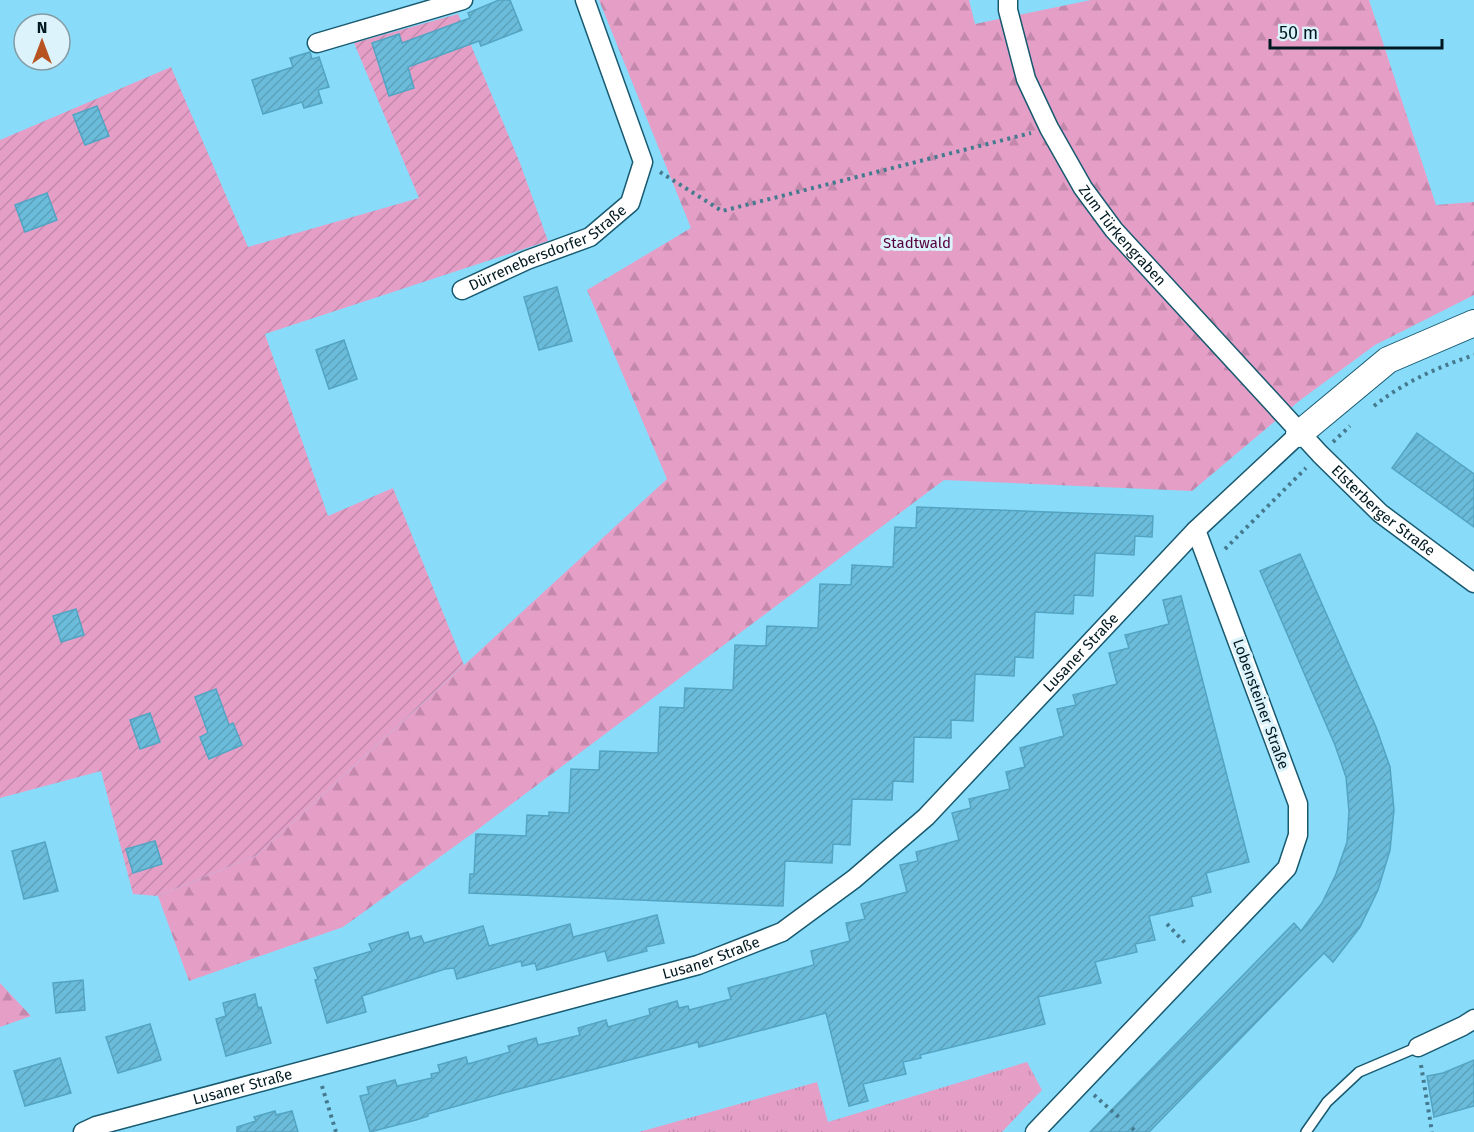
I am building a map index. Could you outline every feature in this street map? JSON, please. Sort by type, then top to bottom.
[{"type":"street","points":[[317,43],[463,0]]},
{"type":"street","points":[[585,0],[643,162]]},
{"type":"street","name":"Zum Türkengraben","points":[[1008,0],[1008,10],[1026,79],[1049,128],[1083,188],[1114,230],[1299,434]]},
{"type":"street","name":"Dürrenebersdorfer Straße","points":[[462,290],[527,260],[590,237],[630,203],[643,162]]},
{"type":"street","points":[[1196,530],[1299,434],[1388,360],[1474,323]]},
{"type":"street","name":"Elsterberger Straße","points":[[1299,434],[1380,513],[1474,583]]},
{"type":"street","name":"Lusaner Straße","points":[[83,1132],[96,1126],[698,965],[782,932],[854,879],[926,817],[1196,530]]},
{"type":"street","name":"Lobensteiner Straße","points":[[1035,1132],[1287,868],[1298,835],[1298,804],[1196,530]]},
{"type":"street","points":[[1418,1047],[1474,1019]]},
{"type":"lane","points":[[1306,1132],[1327,1102],[1359,1072],[1418,1047]]},
{"type":"path","points":[[643,162],[722,211],[1049,128]]},
{"type":"path","points":[[1167,924],[1184,942]]},
{"type":"path","points":[[1418,1047],[1432,1132]]},
{"type":"path","points":[[317,1068],[336,1132]]},
{"type":"path","points":[[1080,1083],[1121,1119]]},
{"type":"path","points":[[1132,1128],[1136,1132]]},
{"type":"green space","name":"Stadtwald","points":[[599,0],[969,0],[975,24],[1091,0],[1369,0],[1436,205],[1474,202],[1474,295],[1375,345],[1299,401],[1192,491],[944,480],[473,833],[343,927],[189,981],[158,896],[257,855],[667,479],[587,290],[691,228]]},
{"type":"green space","points":[[458,14],[520,163],[548,241],[265,334],[328,516],[393,488],[464,665],[257,855],[158,896],[133,894],[101,771],[0,798],[0,140],[171,67],[248,247],[419,198],[354,43]]},
{"type":"green space","points":[[0,983],[31,1016],[0,1027]]},
{"type":"green space","points":[[1027,1062],[1042,1090],[1002,1132],[639,1132],[817,1082],[828,1122]]},
{"type":"building","points":[[499,0],[510,0],[522,30],[481,46],[479,41],[408,67],[414,88],[389,96],[372,43],[399,34],[402,43],[470,18],[468,13]]},
{"type":"building","points":[[310,52],[312,59],[319,57],[329,87],[318,90],[322,103],[304,108],[302,102],[263,114],[252,80],[293,67],[290,58]]},
{"type":"building","points":[[97,106],[109,136],[85,145],[73,115]]},
{"type":"building","points":[[47,193],[57,220],[25,232],[15,205]]},
{"type":"building","points":[[557,287],[572,341],[539,350],[524,297]]},
{"type":"building","points":[[344,340],[357,379],[329,389],[316,350]]},
{"type":"building","points":[[1417,433],[1474,474],[1474,527],[1392,468]]},
{"type":"building","points":[[917,507],[1153,516],[1152,537],[1135,536],[1134,555],[1095,553],[1093,596],[1074,595],[1073,614],[1035,612],[1033,658],[1015,657],[1014,676],[975,674],[973,721],[951,720],[951,738],[914,737],[913,782],[893,781],[892,800],[852,799],[850,845],[833,844],[832,863],[785,861],[783,906],[469,893],[470,874],[474,874],[476,834],[526,836],[527,815],[549,816],[549,812],[569,813],[571,769],[599,770],[600,751],[658,753],[660,707],[684,708],[685,688],[733,690],[735,645],[766,646],[767,626],[818,628],[820,584],[851,585],[852,565],[893,567],[895,527],[916,528]]},
{"type":"building","points":[[1300,554],[1376,727],[1390,767],[1394,810],[1390,850],[1378,890],[1360,927],[1333,962],[1324,953],[1149,1132],[1090,1132],[1294,923],[1301,931],[1322,903],[1336,874],[1347,842],[1349,812],[1346,777],[1335,745],[1260,571]]},
{"type":"building","points":[[1181,596],[1249,862],[1206,873],[1211,892],[1191,897],[1193,906],[1149,916],[1155,940],[1135,944],[1137,952],[1095,962],[1101,983],[1038,997],[1045,1024],[920,1055],[921,1058],[903,1062],[906,1074],[863,1084],[868,1101],[849,1106],[826,1013],[699,1047],[698,1042],[511,1091],[370,1132],[360,1096],[369,1094],[367,1087],[395,1080],[397,1086],[432,1078],[431,1074],[440,1072],[438,1065],[466,1057],[468,1064],[510,1052],[508,1046],[536,1038],[538,1045],[580,1035],[578,1028],[606,1020],[608,1027],[650,1015],[649,1009],[677,1001],[679,1008],[688,1006],[689,1010],[731,999],[728,988],[814,965],[811,951],[850,941],[846,923],[865,919],[861,904],[907,892],[900,865],[918,861],[916,852],[959,840],[952,813],[971,808],[969,799],[1010,789],[1006,772],[1025,767],[1020,748],[1064,736],[1057,709],[1076,705],[1073,695],[1117,684],[1109,653],[1129,648],[1125,635],[1169,624],[1163,600]]},
{"type":"building","points":[[76,609],[84,635],[61,642],[53,616]]},
{"type":"building","points":[[216,689],[229,725],[233,723],[242,745],[209,759],[200,737],[208,733],[195,697]]},
{"type":"building","points":[[150,713],[160,742],[140,749],[130,720]]},
{"type":"building","points":[[155,841],[162,864],[133,873],[126,849]]},
{"type":"building","points":[[45,842],[58,891],[24,899],[12,851]]},
{"type":"building","points":[[657,915],[664,943],[646,947],[647,951],[608,961],[605,951],[537,970],[535,963],[522,966],[521,961],[457,979],[454,968],[445,969],[362,996],[366,1012],[327,1023],[315,980],[318,979],[314,968],[372,951],[369,944],[408,932],[410,939],[421,936],[424,943],[483,926],[489,946],[570,924],[573,937]]},
{"type":"building","points":[[83,980],[85,1010],[56,1013],[53,983]]},
{"type":"building","points":[[255,994],[271,1043],[226,1056],[216,1019],[226,1016],[223,1003]]},
{"type":"building","points":[[150,1024],[161,1060],[118,1073],[106,1037]]},
{"type":"building","points":[[60,1058],[71,1093],[25,1106],[14,1071]]},
{"type":"building","points":[[1474,1060],[1474,1106],[1434,1117],[1427,1076],[1443,1073]]},
{"type":"building","points":[[275,1111],[276,1115],[292,1111],[298,1132],[237,1132],[237,1127],[256,1121],[254,1117]]}]
